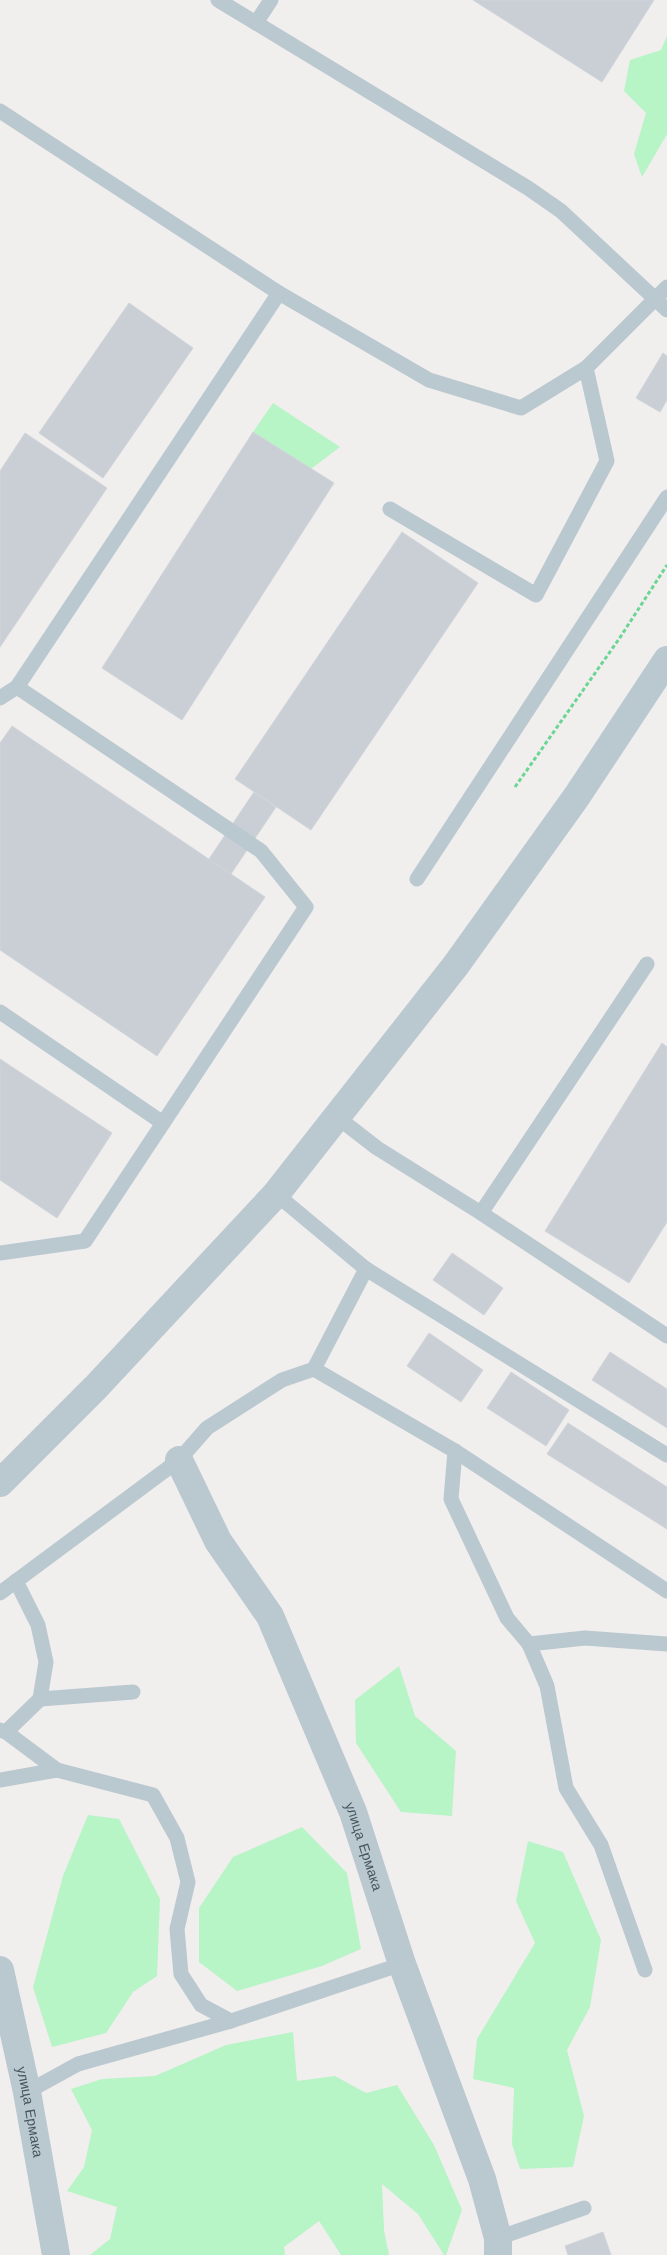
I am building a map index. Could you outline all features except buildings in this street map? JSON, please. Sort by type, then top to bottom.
[{"type":"street","points":[[0,1483],[96,1387],[276,1194],[456,965],[577,796],[667,660]]},
{"type":"street","name":"улица Ермака","points":[[179,1460],[218,1541],[270,1616],[353,1812],[402,1964],[482,2179],[498,2246]]},
{"type":"street","name":"улица Ермака","points":[[0,1970],[27,2092],[56,2255]]},
{"type":"lane","points":[[218,0],[528,188],[561,211],[667,310]]},
{"type":"lane","points":[[256,23],[271,0]]},
{"type":"lane","points":[[0,111],[279,293],[429,380],[521,408],[586,368],[667,286]]},
{"type":"lane","points":[[0,698],[17,687],[279,293]]},
{"type":"lane","points":[[390,509],[536,595],[607,461],[586,368]]},
{"type":"lane","points":[[417,880],[667,496]]},
{"type":"lane","points":[[0,1253],[86,1241],[306,907],[261,851],[17,687]]},
{"type":"lane","points":[[481,1213],[647,964]]},
{"type":"lane","points":[[0,1012],[163,1123]]},
{"type":"lane","points":[[338,1117],[378,1148],[481,1213],[667,1336]]},
{"type":"lane","points":[[276,1194],[366,1269],[667,1456]]},
{"type":"lane","points":[[0,1593],[179,1460],[207,1428],[282,1380],[314,1369],[366,1269]]},
{"type":"lane","points":[[314,1369],[455,1451],[667,1591]]},
{"type":"lane","points":[[455,1451],[450,1499],[508,1618],[529,1644],[547,1686],[566,1788],[601,1845],[645,1970]]},
{"type":"lane","points":[[16,1581],[38,1625],[46,1662],[40,1699]]},
{"type":"lane","points":[[529,1644],[585,1638],[667,1644]]},
{"type":"lane","points":[[133,1692],[40,1699],[3,1731],[57,1770],[153,1795],[177,1838],[188,1882],[177,1930],[181,1974],[201,2005],[231,2021]]},
{"type":"lane","points":[[0,1780],[57,1770]]},
{"type":"lane","points":[[27,2092],[78,2064],[231,2021],[402,1964]]},
{"type":"lane","points":[[498,2246],[584,2208]]},
{"type":"path","points":[[515,787],[619,640],[667,565]]},
{"type":"green space","points":[[667,36],[667,134],[642,177],[634,154],[646,113],[624,91],[630,60],[661,50]]},
{"type":"green space","points":[[273,403],[340,447],[311,469],[253,432]]},
{"type":"green space","points":[[399,1666],[415,1716],[456,1751],[452,1816],[401,1812],[356,1743],[355,1700]]},
{"type":"green space","points":[[88,1815],[119,1819],[160,1899],[157,1976],[133,1992],[106,2033],[52,2047],[33,1987],[63,1876]]},
{"type":"green space","points":[[302,1827],[347,1873],[361,1949],[322,1966],[237,1991],[199,1962],[199,1908],[233,1857]]},
{"type":"green space","points":[[528,1841],[563,1852],[601,1940],[590,2007],[567,2050],[584,2116],[573,2167],[520,2169],[512,2144],[514,2088],[473,2079],[477,2039],[535,1943],[516,1901]]},
{"type":"green space","points":[[293,2032],[297,2081],[335,2076],[366,2093],[397,2085],[434,2145],[462,2210],[446,2255],[444,2255],[418,2214],[382,2184],[384,2230],[389,2255],[341,2255],[319,2221],[284,2247],[285,2255],[90,2255],[110,2239],[117,2207],[67,2191],[84,2167],[92,2130],[71,2089],[102,2079],[155,2076],[226,2045]]}]
